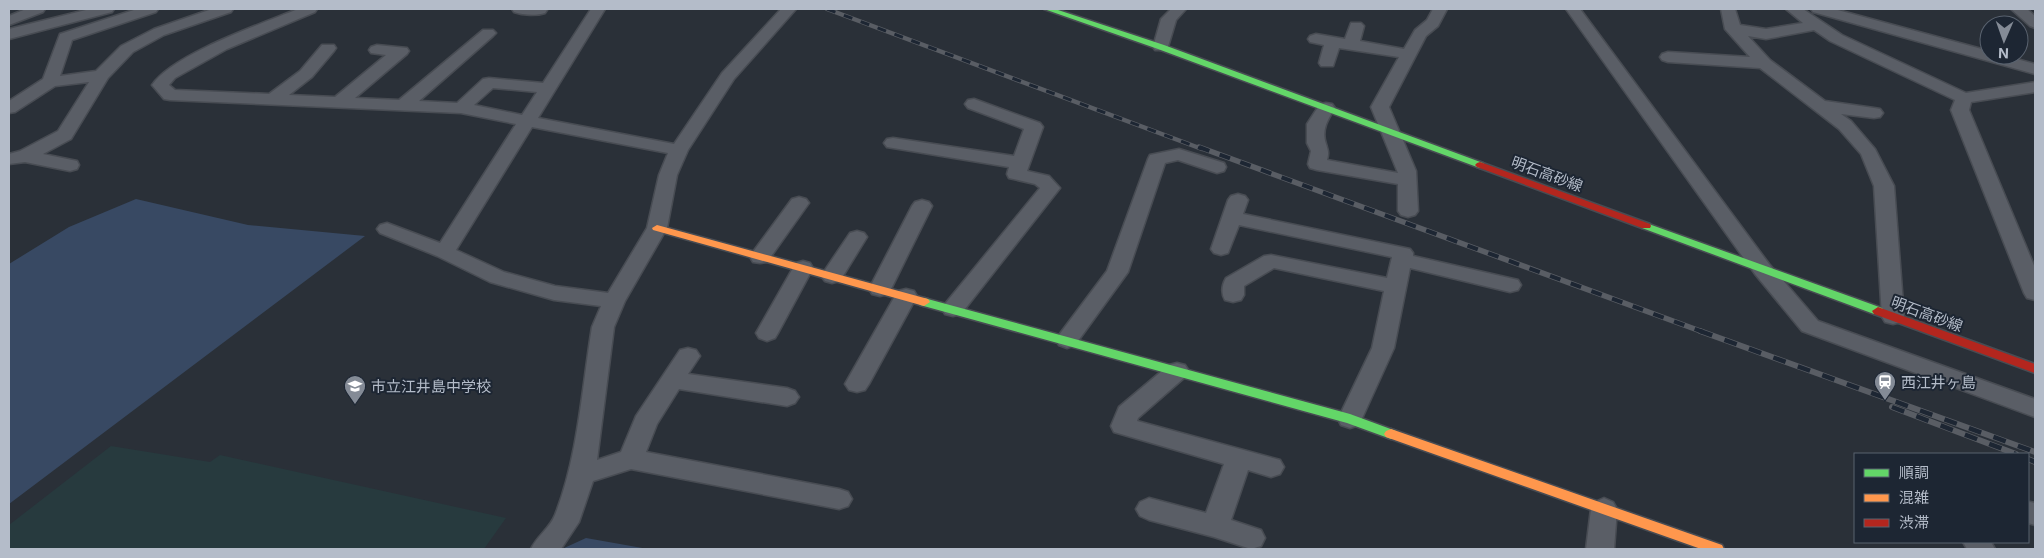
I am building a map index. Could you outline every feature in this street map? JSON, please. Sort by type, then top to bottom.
[{"type":"main road","name":"明石高砂線","points":[[1055,10],[1161,47],[2035,369]]},
{"type":"main road","points":[[657,228],[1350,419],[1716,549]]},
{"type":"street","points":[[9,34],[107,9]]},
{"type":"street","points":[[50,82],[65,37],[151,9]]},
{"type":"street","points":[[17,158],[66,134],[102,75],[127,49],[159,32],[226,9]]},
{"type":"street","points":[[310,9],[221,46],[169,75],[160,85],[170,95],[461,108],[678,150]]},
{"type":"street","points":[[519,9],[540,10]]},
{"type":"street","points":[[444,252],[598,9]]},
{"type":"street","points":[[545,549],[566,522],[582,474],[603,327],[614,301],[657,228],[668,175],[678,150],[728,76],[789,9]]},
{"type":"street","points":[[1161,47],[1169,20],[1179,9]]},
{"type":"street","points":[[1408,212],[1407,171],[1380,107],[1420,33],[1433,23],[1440,9]]},
{"type":"street","points":[[1573,9],[1762,269],[1810,326],[2035,408]]},
{"type":"street","points":[[1728,9],[1733,29],[1764,63],[1845,125],[1869,153],[1884,186],[1893,317]]},
{"type":"street","points":[[1793,9],[1836,38],[1964,98],[2035,87]]},
{"type":"street","points":[[1818,9],[2035,69]]},
{"type":"street","points":[[2018,9],[2035,23]]},
{"type":"street","points":[[1733,29],[1766,34],[1815,25]]},
{"type":"street","points":[[1351,45],[1356,26]]},
{"type":"street","points":[[404,105],[488,33]]},
{"type":"street","points":[[1316,39],[1408,54]]},
{"type":"street","points":[[1327,63],[1333,42]]},
{"type":"street","points":[[272,100],[306,74],[328,48]]},
{"type":"street","points":[[339,103],[401,51],[377,50]]},
{"type":"street","points":[[1668,57],[1764,63]]},
{"type":"street","points":[[9,108],[50,82],[102,75]]},
{"type":"street","points":[[461,108],[489,83],[548,88]]},
{"type":"street","points":[[1964,98],[1960,110],[2035,292]]},
{"type":"street","points":[[953,309],[1050,188],[1042,180],[1016,174],[1034,127],[974,104]]},
{"type":"street","points":[[1820,106],[1874,113]]},
{"type":"street","points":[[1326,108],[1316,124],[1316,143],[1320,151],[1317,164],[1407,180]]},
{"type":"street","points":[[893,143],[1020,163]]},
{"type":"street","points":[[1067,340],[1117,272],[1157,159],[1179,154],[1217,166]]},
{"type":"street","points":[[17,158],[70,165]]},
{"type":"street","points":[[760,256],[799,204]]},
{"type":"street","points":[[880,289],[922,206]]},
{"type":"street","points":[[1221,250],[1235,209],[1403,253],[1383,348],[1350,419]]},
{"type":"street","points":[[387,229],[444,252],[497,277],[554,293],[614,301]]},
{"type":"street","points":[[832,276],[858,237]]},
{"type":"street","points":[[1232,295],[1234,283],[1271,260],[1396,287]]},
{"type":"street","points":[[1402,260],[1510,285]]},
{"type":"street","points":[[767,333],[803,268]]},
{"type":"street","points":[[857,384],[906,296]]},
{"type":"street","points":[[632,459],[645,422],[688,356]]},
{"type":"street","points":[[1177,371],[1128,414],[1123,426],[1271,467]]},
{"type":"street","points":[[672,380],[787,397]]},
{"type":"street","points":[[1214,526],[1239,458]]},
{"type":"street","points":[[582,474],[632,459],[839,499]]},
{"type":"street","points":[[1149,509],[1214,526],[1250,538]]},
{"type":"street","points":[[1600,549],[1604,509]]},
{"type":"green space","points":[[111,446],[210,462],[220,455],[506,518],[484,549],[9,549],[9,525]]},
{"type":"water","points":[[136,199],[248,225],[365,236],[9,504],[9,264],[69,227]]},
{"type":"water","points":[[586,538],[648,549],[562,549]]},
{"type":"railway","points":[[827,9],[1202,149]]},
{"type":"railway","points":[[1199,147],[1703,332]]},
{"type":"railway","points":[[1700,331],[2035,452]]},
{"type":"railway","points":[[1892,407],[2013,453]]},
{"type":"railway","points":[[2029,459],[2035,462]]},
{"type":"traffic: fast","points":[[1048,9],[1161,47],[1480,165]]},
{"type":"traffic: fast","points":[[1646,226],[1878,311]]},
{"type":"traffic: fast","points":[[924,302],[1350,419],[1391,434]]},
{"type":"traffic: slow","points":[[657,228],[924,302]]},
{"type":"traffic: slow","points":[[1391,434],[1717,549]]},
{"type":"traffic: jam","points":[[1480,165],[1646,226]]},
{"type":"traffic: jam","points":[[1878,311],[2035,369]]},
{"type":"place","name":"西江井ヶ島","points":[[1885,401]]},
{"type":"place","name":"市立江井島中学校","points":[[355,405]]}]
